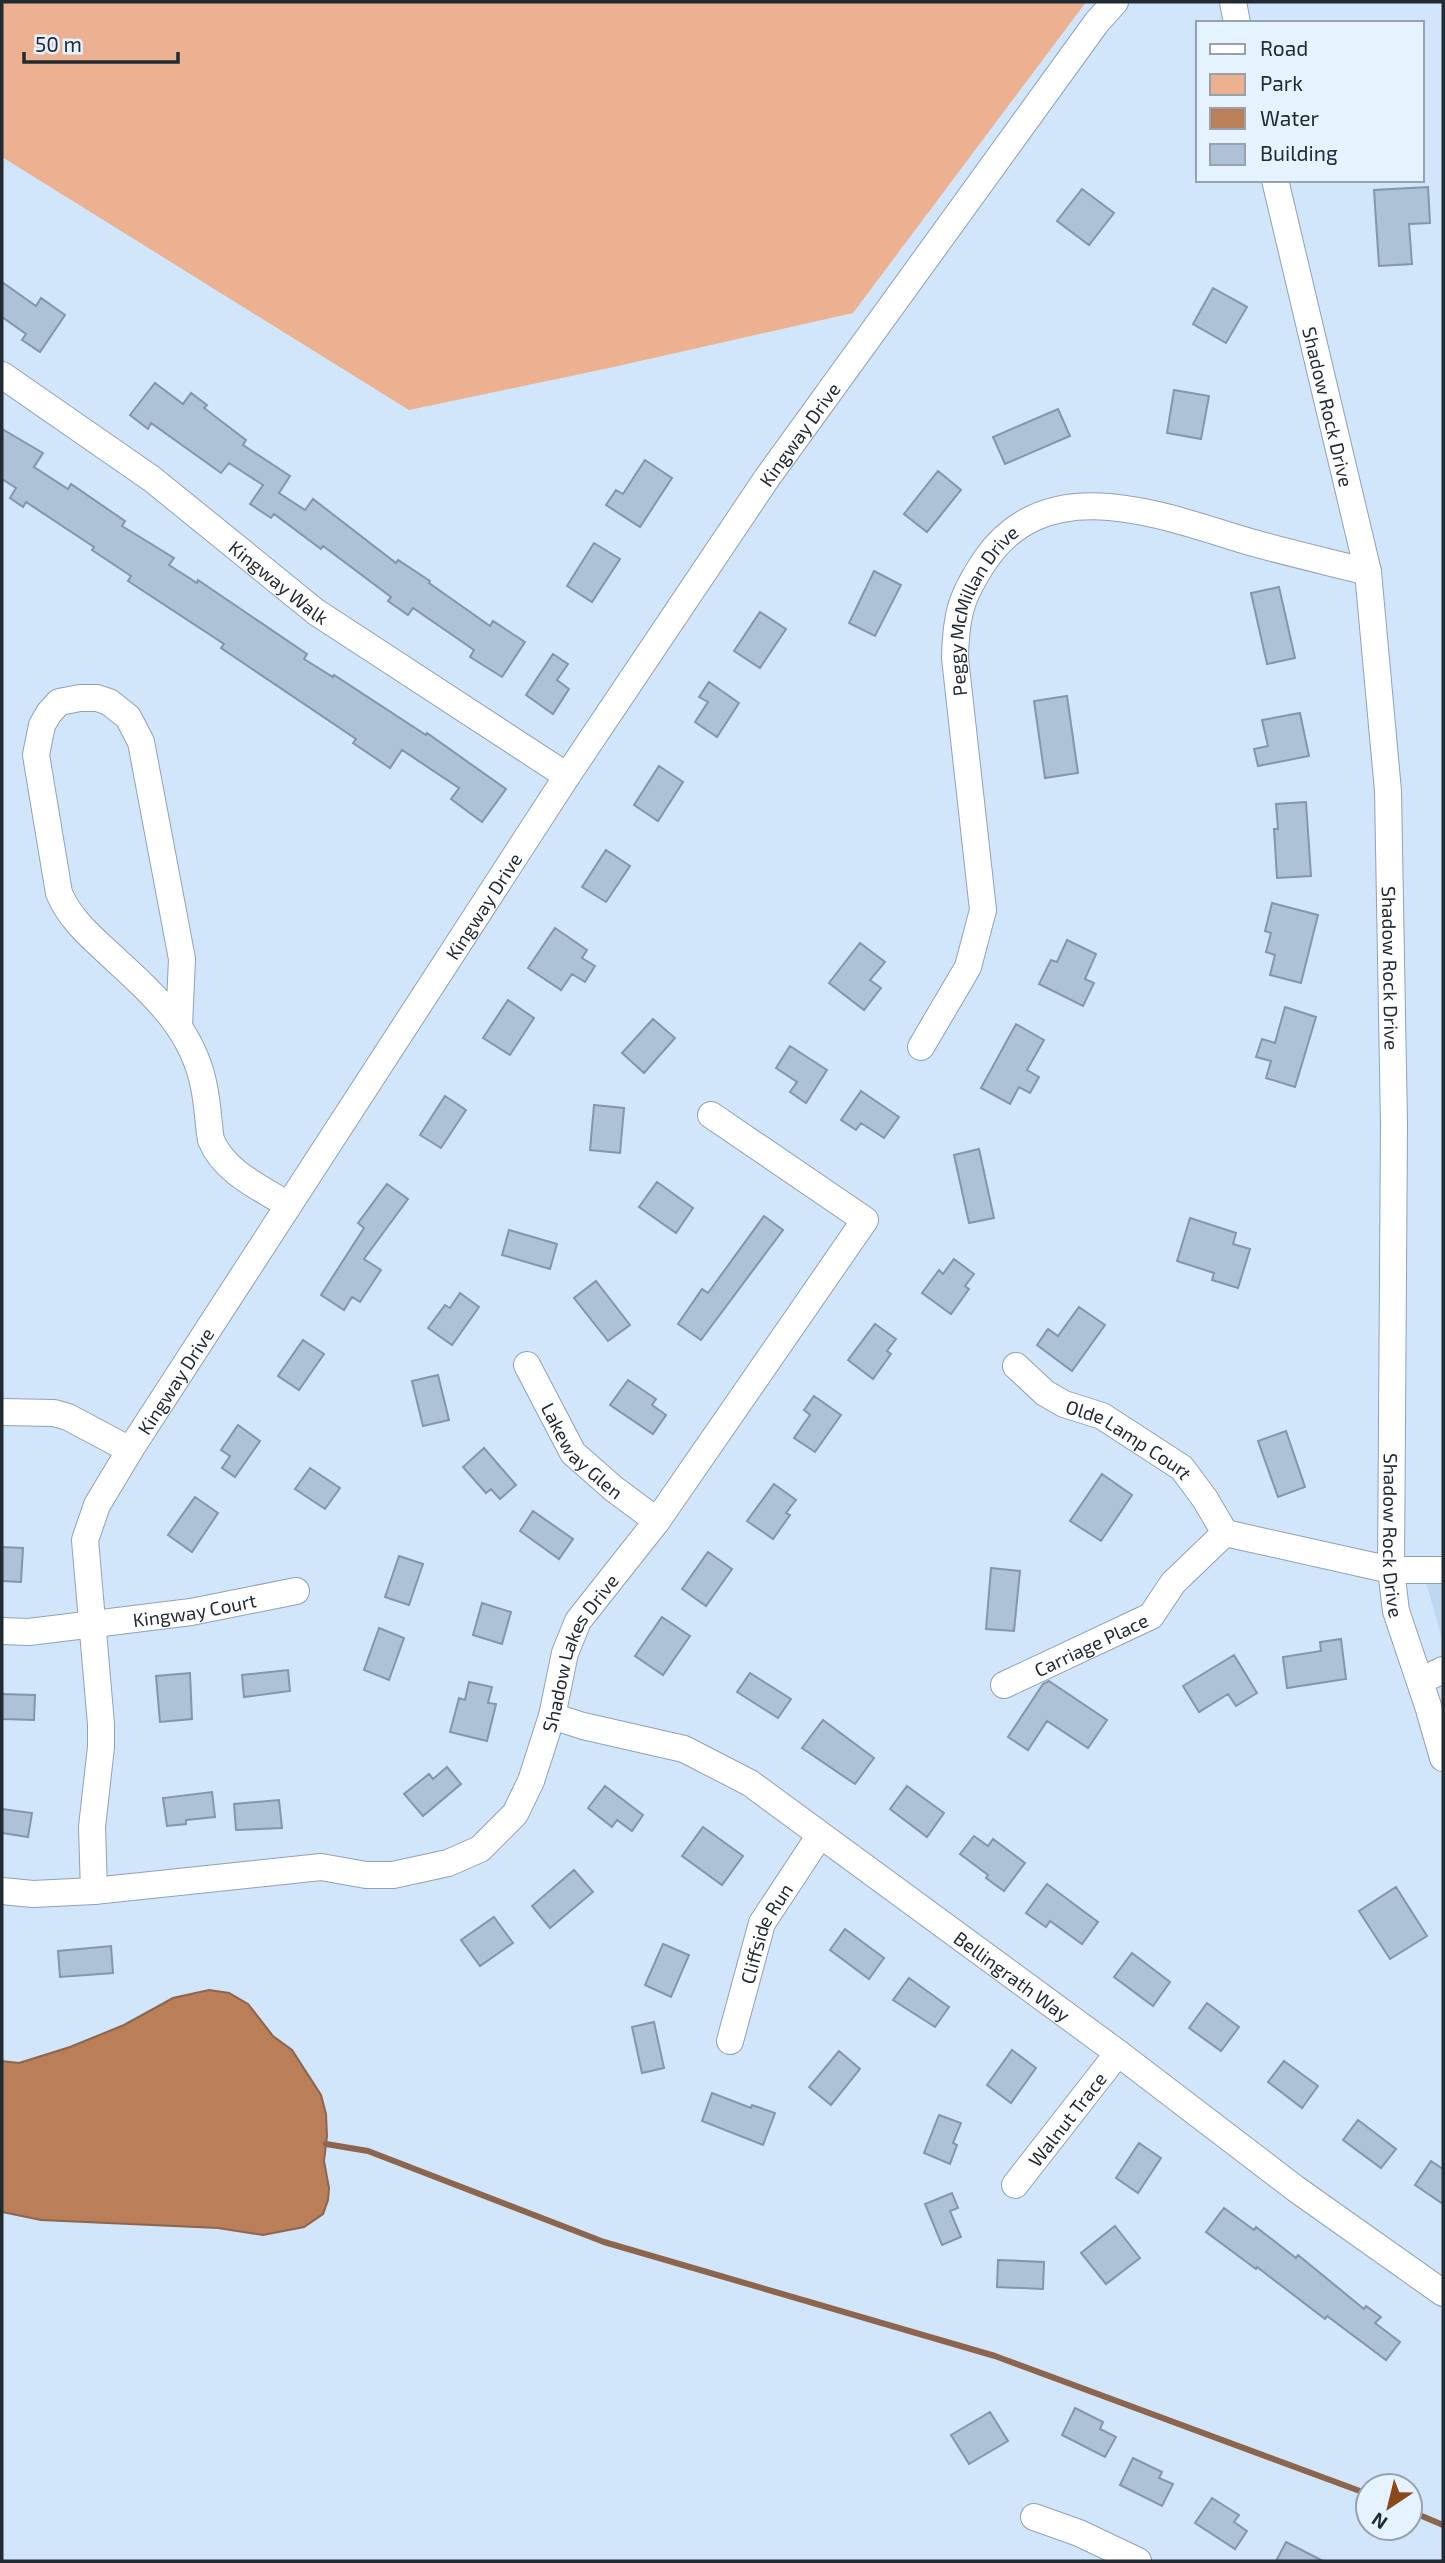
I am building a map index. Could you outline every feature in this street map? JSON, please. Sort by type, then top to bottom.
[{"type":"street","name":"Kingway Drive","points":[[94,1891],[92,1827],[101,1747],[85,1558],[88,1527],[97,1505],[567,776],[767,478],[1089,33],[1115,2]]},
{"type":"street","points":[[1233,2],[1237,21]]},
{"type":"street","name":"Shadow Rock Drive","points":[[1275,182],[1368,572],[1388,805],[1394,1125],[1391,1570],[1396,1611],[1432,1675],[1443,1758]]},
{"type":"street","name":"Kingway Walk","points":[[2,375],[152,480],[316,612],[567,776]]},
{"type":"street","name":"Peggy McMillan Drive","points":[[921,1047],[968,967],[983,910],[955,645],[961,601],[972,579],[993,549],[1016,527],[1040,513],[1098,506],[1145,512],[1368,572]]},
{"type":"street","points":[[179,1026],[182,959],[141,741],[128,717],[109,702],[97,698],[79,698],[60,702],[42,725],[36,755],[59,894],[71,915],[159,1000],[179,1026],[195,1055],[201,1074],[211,1140],[215,1150],[234,1170],[288,1205]]},
{"type":"street","name":"Shadow Lakes Drive","points":[[2,1891],[33,1894],[94,1891],[321,1867],[366,1875],[393,1875],[448,1863],[481,1849],[514,1814],[531,1781],[552,1716],[565,1654],[578,1621],[657,1521],[864,1220],[711,1115]]},
{"type":"street","name":"Lakeway Glen","points":[[527,1365],[573,1453],[614,1489],[657,1521]]},
{"type":"street","name":"Olde Lamp Court","points":[[1016,1366],[1045,1394],[1064,1404],[1102,1416],[1182,1468],[1225,1533]]},
{"type":"street","points":[[2,1412],[54,1413],[68,1417],[130,1450]]},
{"type":"street","points":[[1225,1533],[1391,1570],[1443,1570]]},
{"type":"street","name":"Carriage Place","points":[[1004,1685],[1151,1616],[1173,1583],[1225,1533]]},
{"type":"street","name":"Kingway Court","points":[[2,1631],[29,1632],[191,1612],[296,1591]]},
{"type":"street","name":"Bellingrath Way","points":[[552,1716],[583,1726],[684,1749],[750,1783],[1118,2053],[1296,2189],[1443,2292]]},
{"type":"street","name":"Cliffside Run","points":[[730,2041],[762,1923],[820,1835]]},
{"type":"street","name":"Walnut Trace","points":[[1015,2185],[1118,2053]]},
{"type":"street","points":[[1034,2517],[1079,2533],[1138,2561]]},
{"type":"shaded area","points":[[1422,1569],[1443,1573],[1443,1642]]},
{"type":"green space","points":[[2,2],[1086,2],[853,313],[409,410],[2,157]]},
{"type":"water","points":[[209,1990],[229,1993],[248,2004],[273,2036],[292,2050],[321,2095],[326,2114],[324,2161],[329,2188],[323,2214],[304,2227],[263,2235],[218,2228],[41,2220],[2,2212],[2,2061],[19,2063],[70,2047],[124,2025],[173,1998]]},
{"type":"building","points":[[1428,187],[1430,223],[1409,224],[1412,264],[1379,266],[1374,190]]},
{"type":"building","points":[[1082,189],[1114,213],[1089,245],[1057,221]]},
{"type":"building","points":[[2,282],[36,306],[41,298],[65,315],[40,352],[22,340],[26,334],[2,317]]},
{"type":"building","points":[[1213,288],[1247,307],[1226,343],[1193,324]]},
{"type":"building","points":[[155,383],[183,404],[191,393],[207,405],[204,408],[246,440],[243,445],[290,476],[279,493],[305,510],[313,499],[396,563],[398,560],[430,581],[429,583],[490,626],[493,621],[525,642],[502,677],[470,657],[474,650],[413,608],[408,615],[388,601],[391,597],[323,546],[321,549],[274,514],[271,518],[250,504],[263,485],[229,463],[221,473],[151,423],[148,429],[130,415]]},
{"type":"building","points":[[1174,390],[1209,396],[1201,439],[1167,433]]},
{"type":"building","points":[[1058,409],[1070,436],[1005,464],[993,437]]},
{"type":"building","points":[[2,429],[43,453],[34,467],[68,489],[71,484],[125,521],[122,526],[174,558],[169,565],[197,583],[198,580],[307,654],[304,659],[333,677],[334,675],[426,735],[427,733],[506,789],[482,822],[451,799],[459,788],[402,750],[390,768],[353,743],[356,739],[221,648],[224,644],[128,581],[131,576],[92,550],[94,547],[26,502],[23,507],[10,498],[16,488],[2,479]]},
{"type":"building","points":[[645,460],[672,478],[640,527],[606,505],[616,490],[623,494]]},
{"type":"building","points":[[938,471],[961,490],[927,532],[904,514]]},
{"type":"building","points":[[594,543],[620,559],[592,602],[567,586]]},
{"type":"building","points":[[874,571],[901,585],[875,636],[849,623]]},
{"type":"building","points":[[1279,587],[1295,658],[1267,664],[1251,593]]},
{"type":"building","points":[[760,612],[786,629],[760,668],[734,651]]},
{"type":"building","points":[[553,654],[568,664],[557,680],[569,689],[553,714],[526,695]]},
{"type":"building","points":[[709,682],[739,703],[717,737],[695,722],[708,702],[699,697]]},
{"type":"building","points":[[1067,696],[1078,773],[1045,778],[1034,701]]},
{"type":"building","points":[[1300,713],[1309,756],[1258,766],[1254,749],[1268,746],[1262,720]]},
{"type":"building","points":[[659,766],[683,782],[658,821],[634,805]]},
{"type":"building","points":[[1306,802],[1311,876],[1277,878],[1274,829],[1278,829],[1276,804]]},
{"type":"building","points":[[606,850],[630,866],[606,902],[582,887]]},
{"type":"building","points":[[1272,903],[1318,915],[1301,983],[1270,975],[1275,955],[1266,952],[1271,933],[1265,931]]},
{"type":"building","points":[[555,928],[587,950],[582,958],[595,966],[585,982],[572,974],[561,990],[528,968]]},
{"type":"building","points":[[1067,940],[1096,954],[1085,979],[1094,983],[1083,1006],[1039,984],[1051,960],[1057,962]]},
{"type":"building","points":[[860,943],[885,962],[870,980],[881,988],[864,1010],[829,983]]},
{"type":"building","points":[[508,1000],[534,1018],[510,1055],[483,1038]]},
{"type":"building","points":[[1285,1007],[1316,1017],[1295,1087],[1266,1078],[1271,1061],[1256,1057],[1262,1039],[1275,1043]]},
{"type":"building","points":[[653,1019],[675,1038],[644,1073],[622,1053]]},
{"type":"building","points":[[1016,1024],[1044,1040],[1027,1070],[1039,1077],[1030,1093],[1019,1087],[1010,1104],[981,1088]]},
{"type":"building","points":[[790,1046],[827,1070],[806,1103],[790,1092],[797,1082],[776,1068]]},
{"type":"building","points":[[861,1091],[899,1117],[884,1138],[861,1123],[856,1130],[841,1120]]},
{"type":"building","points":[[445,1096],[466,1110],[441,1148],[420,1135]]},
{"type":"building","points":[[594,1105],[624,1108],[620,1153],[590,1150]]},
{"type":"building","points":[[979,1149],[994,1218],[969,1223],[954,1155]]},
{"type":"building","points":[[657,1182],[693,1208],[676,1233],[639,1207]]},
{"type":"building","points":[[387,1184],[408,1199],[364,1259],[381,1270],[360,1302],[352,1297],[344,1310],[321,1295],[364,1228],[358,1223]]},
{"type":"building","points":[[764,1216],[783,1230],[701,1340],[678,1324],[702,1289],[708,1293]]},
{"type":"building","points":[[1190,1218],[1236,1233],[1233,1244],[1250,1249],[1238,1288],[1212,1280],[1214,1273],[1177,1261]]},
{"type":"building","points":[[509,1230],[557,1244],[550,1269],[502,1255]]},
{"type":"building","points":[[954,1259],[974,1274],[965,1286],[969,1289],[951,1314],[922,1293],[939,1270],[943,1274]]},
{"type":"building","points":[[596,1281],[630,1325],[608,1341],[574,1298]]},
{"type":"building","points":[[460,1293],[479,1307],[452,1345],[428,1328],[445,1305],[450,1308]]},
{"type":"building","points":[[1079,1307],[1105,1325],[1072,1371],[1037,1345],[1048,1329],[1058,1336]]},
{"type":"building","points":[[875,1324],[896,1339],[887,1351],[891,1354],[873,1379],[848,1360]]},
{"type":"building","points":[[303,1340],[324,1354],[299,1390],[278,1376]]},
{"type":"building","points":[[438,1375],[449,1420],[423,1426],[412,1381]]},
{"type":"building","points":[[628,1380],[656,1399],[652,1405],[666,1415],[653,1434],[610,1405]]},
{"type":"building","points":[[814,1396],[841,1415],[815,1452],[794,1438],[810,1415],[804,1410]]},
{"type":"building","points":[[238,1425],[260,1441],[235,1477],[222,1468],[230,1456],[221,1450]]},
{"type":"building","points":[[1286,1431],[1305,1487],[1278,1497],[1258,1441]]},
{"type":"building","points":[[484,1448],[516,1485],[500,1499],[491,1489],[486,1493],[463,1467]]},
{"type":"building","points":[[310,1468],[340,1488],[325,1509],[295,1489]]},
{"type":"building","points":[[1102,1474],[1132,1495],[1101,1541],[1070,1521]]},
{"type":"building","points":[[774,1484],[796,1500],[786,1513],[790,1515],[773,1539],[747,1521]]},
{"type":"building","points":[[195,1497],[218,1513],[192,1552],[168,1535]]},
{"type":"building","points":[[533,1511],[573,1539],[559,1559],[520,1531]]},
{"type":"building","points":[[2,1547],[23,1548],[21,1582],[2,1581]]},
{"type":"building","points":[[708,1552],[732,1569],[706,1606],[682,1589]]},
{"type":"building","points":[[399,1556],[423,1564],[409,1605],[385,1597]]},
{"type":"building","points":[[991,1568],[1020,1571],[1014,1631],[986,1629]]},
{"type":"building","points":[[482,1603],[511,1612],[502,1644],[473,1635]]},
{"type":"building","points":[[662,1617],[690,1636],[663,1675],[635,1656]]},
{"type":"building","points":[[379,1628],[404,1638],[389,1680],[364,1670]]},
{"type":"building","points":[[1341,1639],[1346,1679],[1287,1688],[1283,1657],[1321,1651],[1320,1642]]},
{"type":"building","points":[[1234,1655],[1257,1693],[1236,1706],[1228,1694],[1199,1712],[1183,1686]]},
{"type":"building","points":[[288,1670],[290,1691],[244,1697],[242,1675]]},
{"type":"building","points":[[190,1673],[192,1719],[160,1722],[156,1676]]},
{"type":"building","points":[[750,1673],[791,1699],[778,1718],[737,1692]]},
{"type":"building","points":[[1049,1681],[1107,1720],[1088,1748],[1047,1721],[1028,1750],[1008,1737],[1043,1684]]},
{"type":"building","points":[[469,1682],[492,1687],[488,1703],[496,1704],[487,1741],[450,1732],[459,1698],[465,1700]]},
{"type":"building","points":[[2,1694],[35,1695],[34,1720],[2,1719]]},
{"type":"building","points":[[823,1720],[874,1758],[855,1784],[802,1748]]},
{"type":"building","points":[[447,1767],[461,1784],[423,1816],[404,1794],[429,1774],[433,1779]]},
{"type":"building","points":[[605,1786],[643,1815],[632,1831],[617,1820],[612,1827],[588,1808]]},
{"type":"building","points":[[907,1786],[944,1813],[927,1837],[890,1809]]},
{"type":"building","points":[[212,1792],[215,1817],[186,1820],[186,1824],[167,1826],[163,1798]]},
{"type":"building","points":[[279,1800],[282,1828],[236,1830],[234,1804]]},
{"type":"building","points":[[2,1809],[32,1813],[28,1837],[2,1833]]},
{"type":"building","points":[[703,1827],[743,1856],[722,1885],[682,1856]]},
{"type":"building","points":[[974,1836],[988,1846],[993,1839],[1025,1863],[1004,1891],[960,1854]]},
{"type":"building","points":[[574,1870],[593,1892],[550,1928],[532,1906]]},
{"type":"building","points":[[1047,1884],[1098,1922],[1082,1944],[1050,1921],[1046,1927],[1026,1913]]},
{"type":"building","points":[[1396,1887],[1427,1936],[1390,1959],[1359,1911]]},
{"type":"building","points":[[494,1917],[513,1943],[480,1966],[461,1940]]},
{"type":"building","points":[[845,1929],[884,1958],[869,1979],[830,1950]]},
{"type":"building","points":[[663,1944],[689,1955],[671,1997],[645,1985]]},
{"type":"building","points":[[111,1946],[113,1973],[60,1977],[58,1951]]},
{"type":"building","points":[[1132,1953],[1170,1982],[1153,2006],[1114,1977]]},
{"type":"building","points":[[909,1978],[949,2007],[935,2027],[893,2000]]},
{"type":"building","points":[[1207,2003],[1239,2027],[1221,2051],[1189,2028]]},
{"type":"building","points":[[654,2022],[664,2068],[642,2073],[632,2027]]},
{"type":"building","points":[[1012,2050],[1036,2068],[1011,2103],[987,2085]]},
{"type":"building","points":[[839,2051],[860,2069],[831,2105],[809,2087]]},
{"type":"building","points":[[1284,2061],[1318,2086],[1302,2108],[1268,2082]]},
{"type":"building","points":[[712,2093],[751,2108],[752,2105],[775,2113],[763,2145],[702,2121]]},
{"type":"building","points":[[939,2115],[961,2123],[953,2143],[957,2145],[950,2164],[924,2153]]},
{"type":"building","points":[[1358,2120],[1396,2149],[1381,2168],[1343,2140]]},
{"type":"building","points":[[1139,2143],[1161,2158],[1138,2193],[1116,2178]]},
{"type":"building","points":[[1431,2161],[1443,2169],[1443,2204],[1415,2185]]},
{"type":"building","points":[[952,2193],[958,2208],[950,2211],[961,2237],[942,2245],[925,2204]]},
{"type":"building","points":[[1224,2208],[1254,2230],[1256,2227],[1296,2258],[1298,2255],[1364,2309],[1366,2306],[1381,2317],[1375,2323],[1400,2342],[1386,2360],[1206,2232]]},
{"type":"building","points":[[1115,2226],[1140,2258],[1106,2284],[1081,2253]]},
{"type":"building","points":[[998,2260],[1044,2262],[1043,2289],[997,2287]]},
{"type":"building","points":[[1075,2408],[1103,2422],[1100,2429],[1116,2437],[1105,2457],[1062,2435]]},
{"type":"building","points":[[990,2412],[1008,2441],[969,2464],[951,2435]]},
{"type":"building","points":[[1133,2458],[1162,2472],[1159,2478],[1173,2484],[1162,2506],[1120,2485]]},
{"type":"building","points":[[1212,2498],[1239,2515],[1234,2522],[1247,2531],[1235,2549],[1195,2523]]},
{"type":"building","points":[[1286,2542],[1323,2561],[1276,2561]]},
{"type":"waterway","points":[[326,2144],[368,2151],[604,2242],[995,2356],[1354,2489]]},
{"type":"waterway","points":[[1424,2517],[1443,2525]]}]
